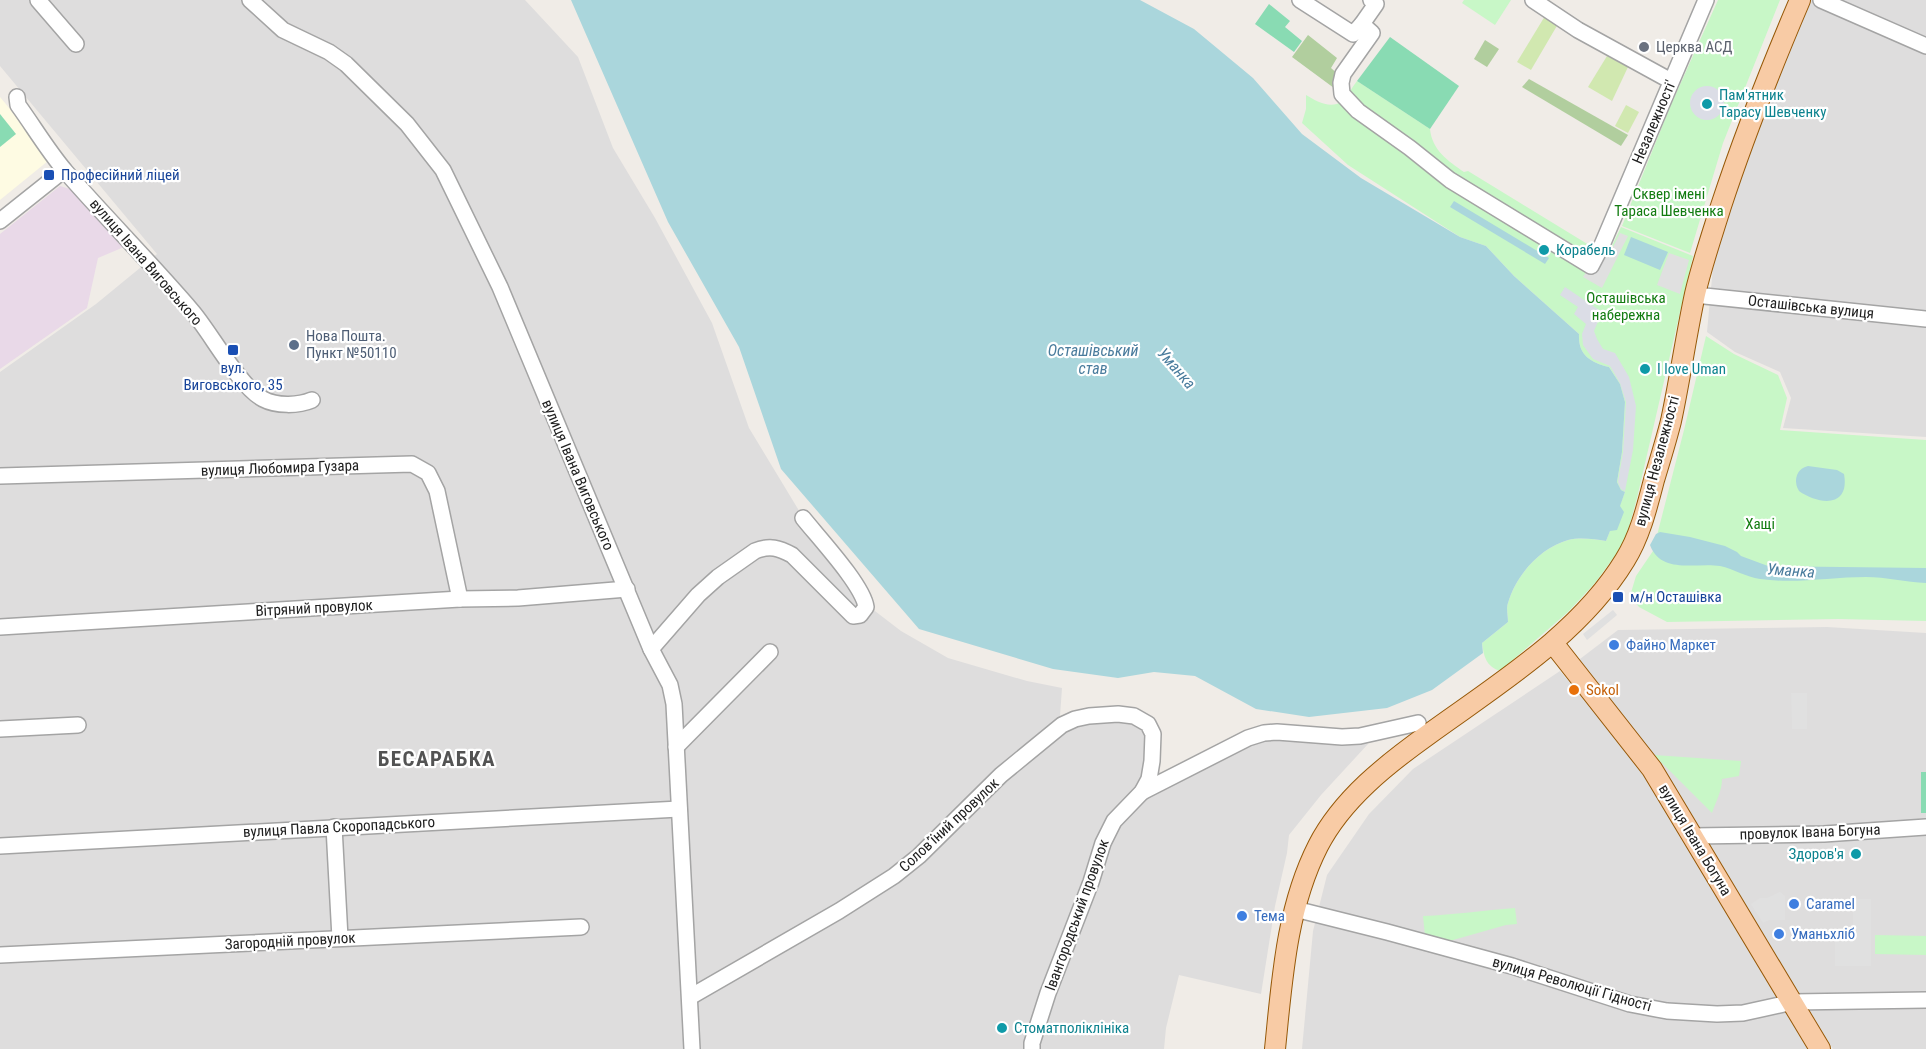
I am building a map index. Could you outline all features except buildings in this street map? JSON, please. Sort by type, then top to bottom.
[{"type":"main road","name":"вулиця Незалежності","points":[[1275,1049],[1287,948],[1300,886],[1320,843],[1341,811],[1410,747],[1553,643],[1604,590],[1626,559],[1642,523],[1670,423],[1695,295],[1707,248],[1762,88],[1800,0]]},
{"type":"main road","name":"вулиця Івана Богуна","points":[[1553,643],[1652,769],[1820,1049]]},
{"type":"street","points":[[38,0],[76,44]]},
{"type":"street","name":"вулиця Івана Виговського","points":[[250,0],[283,30],[329,52],[346,64],[406,124],[443,170],[500,287],[651,649],[670,685],[674,704],[692,1049]]},
{"type":"street","points":[[1300,0],[1353,34],[1367,29],[1376,4],[1371,0]]},
{"type":"street","points":[[1533,0],[1578,30],[1671,81]]},
{"type":"street","name":"Незалежності'","points":[[1367,29],[1343,74],[1341,94],[1358,111],[1450,180],[1591,266],[1706,0]]},
{"type":"street","points":[[1821,0],[1926,46]]},
{"type":"street","name":"вулиця Івана Виговського","points":[[17,97],[18,105],[64,170],[193,312],[234,369],[253,391],[274,403],[303,404],[312,400]]},
{"type":"street","points":[[0,221],[64,170]]},
{"type":"street","name":"Осташівська вулиця","points":[[1695,295],[1926,320]]},
{"type":"street","name":"вулиця Любомира Гузара","points":[[0,476],[412,464],[428,473],[437,490],[460,599]]},
{"type":"street","points":[[651,649],[698,595],[718,577],[761,548],[780,549],[792,555],[853,616],[860,615],[866,607],[861,593],[829,548],[803,518]]},
{"type":"street","name":"Вітряний провулок","points":[[0,627],[460,599],[518,598],[627,589]]},
{"type":"street","points":[[676,747],[770,652]]},
{"type":"street","name":"Соловʼїний провулок","points":[[690,998],[839,911],[894,876],[919,856],[1014,764],[1062,725],[1075,719],[1118,714],[1134,716],[1148,724],[1154,739],[1153,752],[1149,779],[1142,792]]},
{"type":"street","points":[[1142,792],[1248,738],[1264,733],[1360,736],[1418,723]]},
{"type":"street","points":[[0,729],[78,725]]},
{"type":"street","name":"Івангородський провулок","points":[[1032,1049],[1048,993],[1087,892],[1103,843],[1114,821],[1142,792]]},
{"type":"street","name":"вулиця Павла Скоропадського","points":[[0,846],[679,808]]},
{"type":"street","points":[[334,827],[340,938]]},
{"type":"street","name":"провулок Івана Богуна","points":[[1693,836],[1824,834],[1926,827]]},
{"type":"street","name":"вулиця Революції Гідності","points":[[1295,909],[1512,966],[1630,1004],[1667,1011],[1726,1014],[1793,1002],[1926,1000]]},
{"type":"street","name":"Загородній провулок","points":[[0,955],[581,927]]},
{"type":"shaded area","points":[[0,0],[525,0],[578,57],[613,148],[655,218],[712,323],[749,428],[824,552],[871,608],[901,631],[948,658],[1027,681],[1062,688],[1060,716],[1066,728],[1088,721],[1117,720],[1133,722],[1145,729],[1149,740],[1145,759],[1171,783],[1266,737],[1363,741],[1368,744],[1321,795],[1289,835],[1261,994],[1179,975],[1166,1028],[1164,1049],[0,1049],[0,372],[96,304],[157,254],[0,66]]},
{"type":"shaded area","points":[[1806,0],[1926,0],[1926,437],[1783,428],[1791,398],[1780,372],[1735,352],[1707,332],[1713,267],[1761,110]]},
{"type":"shaded area","name":"Пам'ятник Тарасу Шевченку","points":[[1707,86],[1719,91],[1724,103],[1719,115],[1707,120],[1695,115],[1690,103],[1695,91]]},
{"type":"shaded area","points":[[0,97],[44,150],[48,161],[0,200]]},
{"type":"shaded area","points":[[60,186],[73,190],[124,247],[98,258],[87,308],[0,369],[0,234]]},
{"type":"shaded area","points":[[1620,233],[1628,236],[1602,288],[1583,277],[1599,252],[1608,257]]},
{"type":"shaded area","points":[[1669,253],[1689,260],[1680,294],[1657,285]]},
{"type":"shaded area","points":[[1565,287],[1602,312],[1594,331],[1597,339],[1603,349],[1615,353],[1629,377],[1636,406],[1633,450],[1625,491],[1621,489],[1618,482],[1623,452],[1626,402],[1620,383],[1610,366],[1593,359],[1583,345],[1582,334],[1586,324],[1574,314],[1578,307],[1560,295]]},
{"type":"shaded area","points":[[1613,610],[1617,615],[1587,640],[1583,634]]},
{"type":"shaded area","points":[[1827,627],[1926,633],[1926,1049],[1833,1049],[1685,804],[1640,738],[1576,662],[1618,630]]},
{"type":"shaded area","points":[[1560,671],[1614,735],[1658,795],[1807,1049],[1302,1049],[1313,931],[1327,875],[1369,814],[1413,769]]},
{"type":"shaded area","points":[[1791,693],[1807,693],[1807,729],[1792,729]]},
{"type":"shaded area","points":[[1780,892],[1785,896],[1785,920],[1769,920],[1763,923],[1751,904],[1760,898],[1767,898]]},
{"type":"shaded area","points":[[1853,899],[1871,899],[1871,966],[1835,966],[1835,933],[1853,933]]},
{"type":"green space","points":[[1464,0],[1511,0],[1495,25],[1462,3]]},
{"type":"green space","name":"Сквер імені Тараса Шевченка","points":[[1718,0],[1780,0],[1723,143],[1690,253],[1622,226],[1670,107]]},
{"type":"green space","points":[[1269,4],[1290,21],[1285,27],[1302,41],[1294,52],[1255,24]]},
{"type":"green space","points":[[1545,16],[1558,24],[1531,70],[1517,62]]},
{"type":"green space","points":[[1308,35],[1337,58],[1331,68],[1340,76],[1334,88],[1292,57]]},
{"type":"green space","points":[[1390,37],[1459,86],[1430,129],[1357,81]]},
{"type":"green space","points":[[1485,40],[1499,49],[1487,67],[1474,59]]},
{"type":"green space","points":[[1607,56],[1628,67],[1612,101],[1588,87]]},
{"type":"green space","points":[[1529,79],[1628,135],[1621,146],[1522,87]]},
{"type":"green space","name":"Осташівська набережна","points":[[1357,81],[1430,129],[1437,149],[1458,168],[1464,172],[1468,171],[1607,256],[1621,227],[1693,256],[1625,542],[1595,583],[1568,612],[1500,671],[1486,660],[1482,643],[1508,622],[1508,603],[1517,582],[1530,564],[1548,549],[1568,540],[1606,541],[1625,492],[1621,490],[1617,482],[1622,452],[1625,402],[1620,384],[1609,367],[1596,363],[1586,356],[1579,341],[1579,334],[1514,276],[1486,246],[1460,237],[1348,165],[1302,123],[1306,109],[1306,95],[1324,104],[1338,104]]},
{"type":"green space","points":[[1626,105],[1639,112],[1628,133],[1615,126]]},
{"type":"green space","points":[[0,114],[16,134],[0,147]]},
{"type":"green space","name":"Хащі","points":[[1706,336],[1734,354],[1778,375],[1787,398],[1780,430],[1926,440],[1926,621],[1838,619],[1667,622],[1639,607],[1630,596],[1636,576],[1653,551]]},
{"type":"green space","points":[[1654,755],[1741,761],[1739,776],[1722,779],[1712,813]]},
{"type":"green space","points":[[1921,772],[1926,772],[1926,813],[1921,813]]},
{"type":"green space","points":[[1515,908],[1517,924],[1446,942],[1425,936],[1423,916]]},
{"type":"green space","points":[[1875,935],[1926,936],[1926,955],[1875,954]]},
{"type":"water","name":"Осташівський став","points":[[571,0],[1140,0],[1194,29],[1253,78],[1302,134],[1361,178],[1460,237],[1486,246],[1514,276],[1579,334],[1579,341],[1586,356],[1596,363],[1609,367],[1620,384],[1625,402],[1622,452],[1617,482],[1621,490],[1625,492],[1620,506],[1624,512],[1617,530],[1610,531],[1606,541],[1582,538],[1568,540],[1548,549],[1530,564],[1517,582],[1507,605],[1508,622],[1482,643],[1483,653],[1432,690],[1387,708],[1309,717],[1256,709],[1195,676],[1154,672],[1118,678],[1053,669],[919,629],[781,469],[739,347],[668,222]]},
{"type":"water","points":[[1454,201],[1549,258],[1545,264],[1450,207]]},
{"type":"water","points":[[1631,237],[1668,252],[1660,270],[1624,255]]},
{"type":"water","points":[[1808,466],[1837,470],[1844,474],[1845,485],[1838,498],[1824,501],[1799,491],[1796,483],[1798,473]]},
{"type":"water","name":"Уманка","points":[[1660,532],[1725,546],[1741,556],[1768,566],[1926,568],[1926,583],[1866,577],[1800,581],[1773,580],[1755,578],[1720,566],[1671,564],[1655,554],[1650,545],[1656,534]]},
{"type":"place","name":"Церква АСД","points":[[1644,47]]},
{"type":"place","name":"Пам'ятник Тарасу Шевченку","points":[[1707,104]]},
{"type":"place","name":"Професійний ліцей","points":[[49,175]]},
{"type":"place","name":"Корабель","points":[[1544,250]]},
{"type":"place","name":"Нова Пошта. Пункт №50110","points":[[294,345]]},
{"type":"place","name":"вул. Виговського, 35","points":[[233,350]]},
{"type":"place","name":"I love Uman","points":[[1645,369]]},
{"type":"place","name":"м/н Осташівка","points":[[1618,597]]},
{"type":"place","name":"Файно Маркет","points":[[1614,645]]},
{"type":"place","name":"Sokol","points":[[1574,690]]},
{"type":"place","name":"Здоров'я","points":[[1856,854]]},
{"type":"place","name":"Caramel","points":[[1794,904]]},
{"type":"place","name":"Тема","points":[[1242,916]]},
{"type":"place","name":"Уманьхліб","points":[[1779,934]]},
{"type":"place","name":"Стоматполіклініка","points":[[1002,1028]]},
{"type":"district","name":"БЕСАРАБКА","points":[[437,759]]}]
